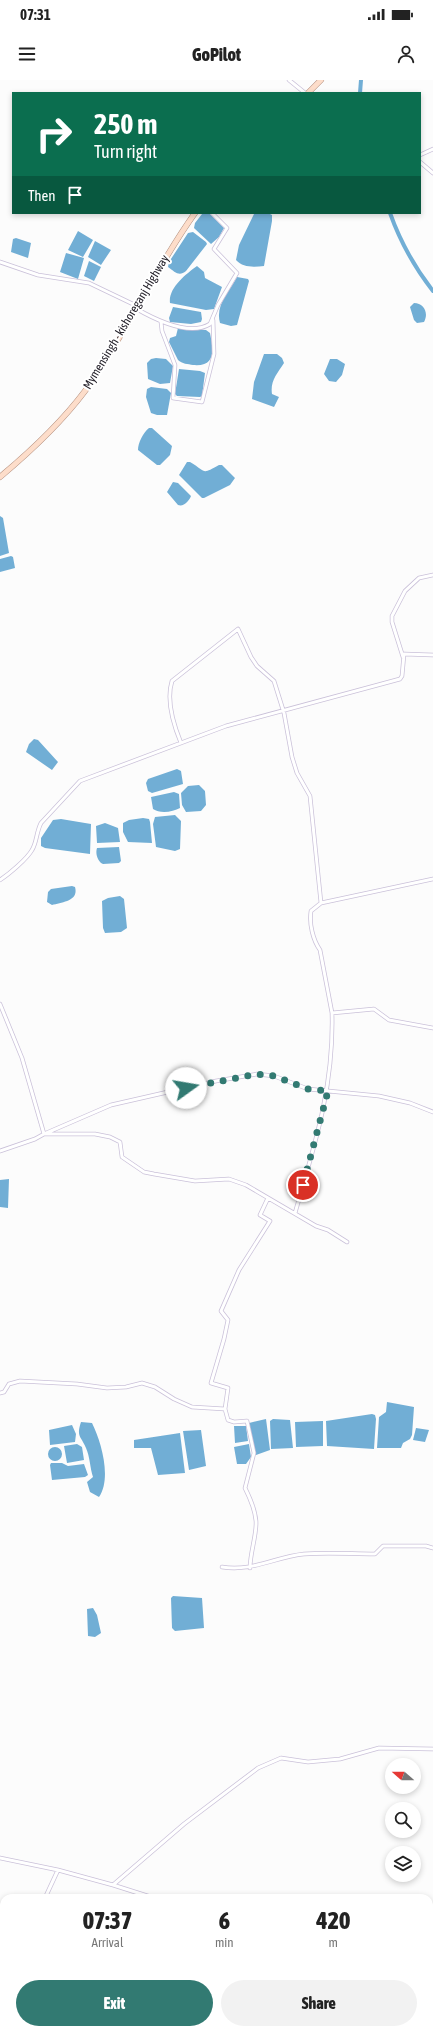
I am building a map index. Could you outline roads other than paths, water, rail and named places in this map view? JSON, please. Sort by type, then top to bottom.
[{"type":"main road","points":[[308,92],[321,80]]},
{"type":"main road","name":"Mymensingh - kishoreganj Highway","points":[[0,477],[54,427],[73,405],[98,371],[169,250],[194,214]]},
{"type":"street","points":[[289,80],[306,92]]},
{"type":"street","points":[[421,155],[433,149]]},
{"type":"street","points":[[421,163],[433,173]]},
{"type":"street","points":[[0,262],[38,276],[89,283],[136,307],[161,322],[176,326],[202,328],[210,324],[218,305],[237,273],[214,249],[227,228],[213,214]]},
{"type":"street","points":[[161,322],[162,332],[175,365],[173,398],[202,402],[214,354],[213,318]]},
{"type":"street","points":[[0,880],[9,874],[32,850],[36,831],[41,823],[80,781],[226,726],[400,679],[402,676],[402,657],[392,622],[392,616],[405,591],[420,578],[433,575]]},
{"type":"street","points":[[181,743],[175,728],[169,689],[172,681],[238,629],[251,657],[257,666],[274,681],[283,711],[292,757],[298,773],[310,796],[321,903]]},
{"type":"street","points":[[402,657],[404,654],[433,655]]},
{"type":"street","points":[[295,1212],[328,1091],[333,1044],[332,1014],[320,950],[315,944],[310,919],[311,911],[321,903],[433,879]]},
{"type":"street","points":[[0,1004],[22,1058],[44,1134]]},
{"type":"street","points":[[332,1014],[374,1009],[389,1020],[433,1028]]},
{"type":"street","points":[[0,1151],[35,1139],[111,1105],[216,1081],[257,1074],[274,1076],[308,1089],[379,1096],[410,1103],[433,1112]]},
{"type":"street","points":[[44,1134],[87,1134],[110,1137],[120,1142],[122,1157],[144,1172],[195,1181],[229,1179],[246,1185],[295,1212],[316,1226],[328,1230],[347,1242]]},
{"type":"street","points":[[250,1568],[256,1522],[251,1499],[245,1488],[254,1453],[247,1421],[234,1422],[228,1420],[225,1409],[228,1388],[211,1383],[228,1320],[221,1312],[240,1270],[270,1221],[260,1215],[268,1198]]},
{"type":"street","points":[[0,1393],[4,1392],[9,1384],[20,1381],[77,1384],[107,1388],[126,1387],[142,1383],[155,1387],[174,1399],[192,1407],[225,1409]]},
{"type":"street","points":[[222,1567],[234,1569],[250,1568],[303,1554],[375,1554],[383,1546],[426,1546],[433,1548]]},
{"type":"street","points":[[113,1885],[184,1824],[258,1768],[282,1758],[308,1762],[340,1759],[379,1748],[422,1750],[433,1749]]},
{"type":"street","points":[[0,1858],[58,1870],[141,1894]]},
{"type":"street","points":[[47,1894],[58,1870]]},
{"type":"water","points":[[202,214],[210,214],[224,228],[219,237],[211,244],[194,228],[195,223]]},
{"type":"water","points":[[254,214],[272,215],[264,266],[253,267],[245,266],[239,263],[236,260],[239,245]]},
{"type":"water","points":[[78,231],[93,240],[83,257],[68,250]]},
{"type":"water","points":[[193,232],[207,244],[186,271],[179,274],[168,267],[169,262],[188,233]]},
{"type":"water","points":[[16,238],[31,243],[28,258],[11,252],[13,239]]},
{"type":"water","points":[[95,241],[111,250],[101,265],[88,257]]},
{"type":"water","points":[[66,253],[84,258],[78,279],[60,272]]},
{"type":"water","points":[[89,261],[101,267],[94,281],[84,276]]},
{"type":"water","points":[[197,266],[204,272],[205,278],[222,287],[214,309],[206,310],[170,303],[170,297],[175,287],[183,277]]},
{"type":"water","points":[[237,277],[248,279],[249,281],[237,325],[231,326],[220,323],[219,310]]},
{"type":"water","points":[[414,303],[418,303],[425,309],[426,315],[424,322],[417,323],[414,320],[410,307]]},
{"type":"water","points":[[173,307],[201,312],[201,322],[191,324],[170,322],[169,318]]},
{"type":"water","points":[[178,328],[206,330],[210,333],[212,356],[210,360],[201,365],[193,365],[183,363],[178,360],[169,342],[170,338],[176,336]]},
{"type":"water","points":[[264,354],[277,354],[282,358],[284,363],[272,385],[272,394],[279,397],[274,407],[252,399],[254,382]]},
{"type":"water","points":[[151,359],[166,359],[173,366],[170,383],[160,384],[148,379],[147,363]]},
{"type":"water","points":[[330,359],[337,359],[345,364],[342,375],[336,382],[329,381],[324,374]]},
{"type":"water","points":[[179,369],[200,371],[205,373],[202,396],[177,396],[175,394]]},
{"type":"water","points":[[151,387],[167,389],[171,393],[167,415],[157,415],[151,413],[146,397],[147,389]]},
{"type":"water","points":[[149,428],[152,428],[172,446],[170,455],[160,465],[157,465],[138,450],[141,438]]},
{"type":"water","points":[[187,462],[190,462],[204,471],[222,465],[235,478],[230,485],[202,498],[179,475]]},
{"type":"water","points":[[173,482],[178,483],[191,496],[188,502],[178,505],[167,492]]},
{"type":"water","points":[[0,516],[3,518],[9,553],[0,556]]},
{"type":"water","points":[[11,556],[13,557],[15,568],[0,572],[0,559]]},
{"type":"water","points":[[34,739],[38,740],[58,762],[52,770],[26,752],[29,744]]},
{"type":"water","points":[[177,769],[181,771],[183,784],[152,793],[148,791],[146,783],[148,779]]},
{"type":"water","points":[[199,785],[205,791],[206,805],[201,811],[186,812],[182,805],[181,793],[188,786]]},
{"type":"water","points":[[174,792],[179,794],[180,808],[174,811],[166,812],[159,812],[153,809],[151,797]]},
{"type":"water","points":[[175,815],[181,821],[180,849],[175,851],[156,847],[153,824],[155,817]]},
{"type":"water","points":[[143,818],[149,819],[152,843],[128,842],[123,832],[123,823],[129,820]]},
{"type":"water","points":[[61,819],[91,824],[90,854],[45,848],[41,846],[41,838],[53,820]]},
{"type":"water","points":[[105,823],[118,828],[120,842],[97,843],[96,826]]},
{"type":"water","points":[[119,847],[121,861],[119,863],[103,864],[98,860],[96,853],[97,848]]},
{"type":"water","points":[[72,886],[75,887],[76,892],[69,900],[52,905],[47,902],[48,892],[51,889]]},
{"type":"water","points":[[120,896],[124,899],[127,928],[121,932],[105,933],[103,928],[102,901],[108,898]]},
{"type":"water","points":[[9,1179],[8,1208],[0,1207],[0,1180]]},
{"type":"water","points":[[387,1402],[414,1407],[412,1435],[410,1439],[403,1443],[401,1448],[377,1448],[379,1417],[386,1412]]},
{"type":"water","points":[[372,1414],[375,1415],[376,1419],[374,1449],[327,1446],[326,1421]]},
{"type":"water","points":[[266,1419],[270,1450],[256,1455],[249,1423]]},
{"type":"water","points":[[273,1419],[290,1420],[293,1448],[271,1449],[270,1421]]},
{"type":"water","points":[[323,1421],[323,1446],[296,1447],[295,1422]]},
{"type":"water","points":[[81,1422],[92,1423],[102,1449],[105,1480],[99,1497],[90,1492],[87,1482],[93,1477],[87,1451],[79,1434]]},
{"type":"water","points":[[72,1425],[76,1434],[75,1442],[50,1445],[49,1430]]},
{"type":"water","points":[[234,1426],[246,1426],[248,1441],[235,1443]]},
{"type":"water","points":[[416,1428],[429,1430],[425,1442],[413,1440]]},
{"type":"water","points":[[201,1430],[206,1466],[189,1470],[183,1431]]},
{"type":"water","points":[[180,1433],[185,1473],[158,1475],[151,1448],[134,1448],[134,1440]]},
{"type":"water","points":[[77,1444],[82,1447],[84,1460],[67,1463],[64,1446]]},
{"type":"water","points":[[249,1444],[251,1457],[246,1464],[237,1464],[234,1447]]},
{"type":"water","points":[[52,1447],[58,1447],[62,1451],[62,1457],[58,1461],[52,1461],[48,1457],[48,1451]]},
{"type":"water","points":[[51,1463],[62,1463],[68,1466],[84,1464],[88,1475],[85,1477],[52,1480]]},
{"type":"water","points":[[173,1596],[202,1598],[204,1628],[175,1631],[172,1628],[171,1598]]},
{"type":"water","points":[[93,1608],[97,1615],[101,1633],[95,1637],[88,1636],[87,1609]]},
{"type":"waterway","points":[[360,92],[361,80]]},
{"type":"waterway","points":[[390,214],[408,254],[433,291]]}]
